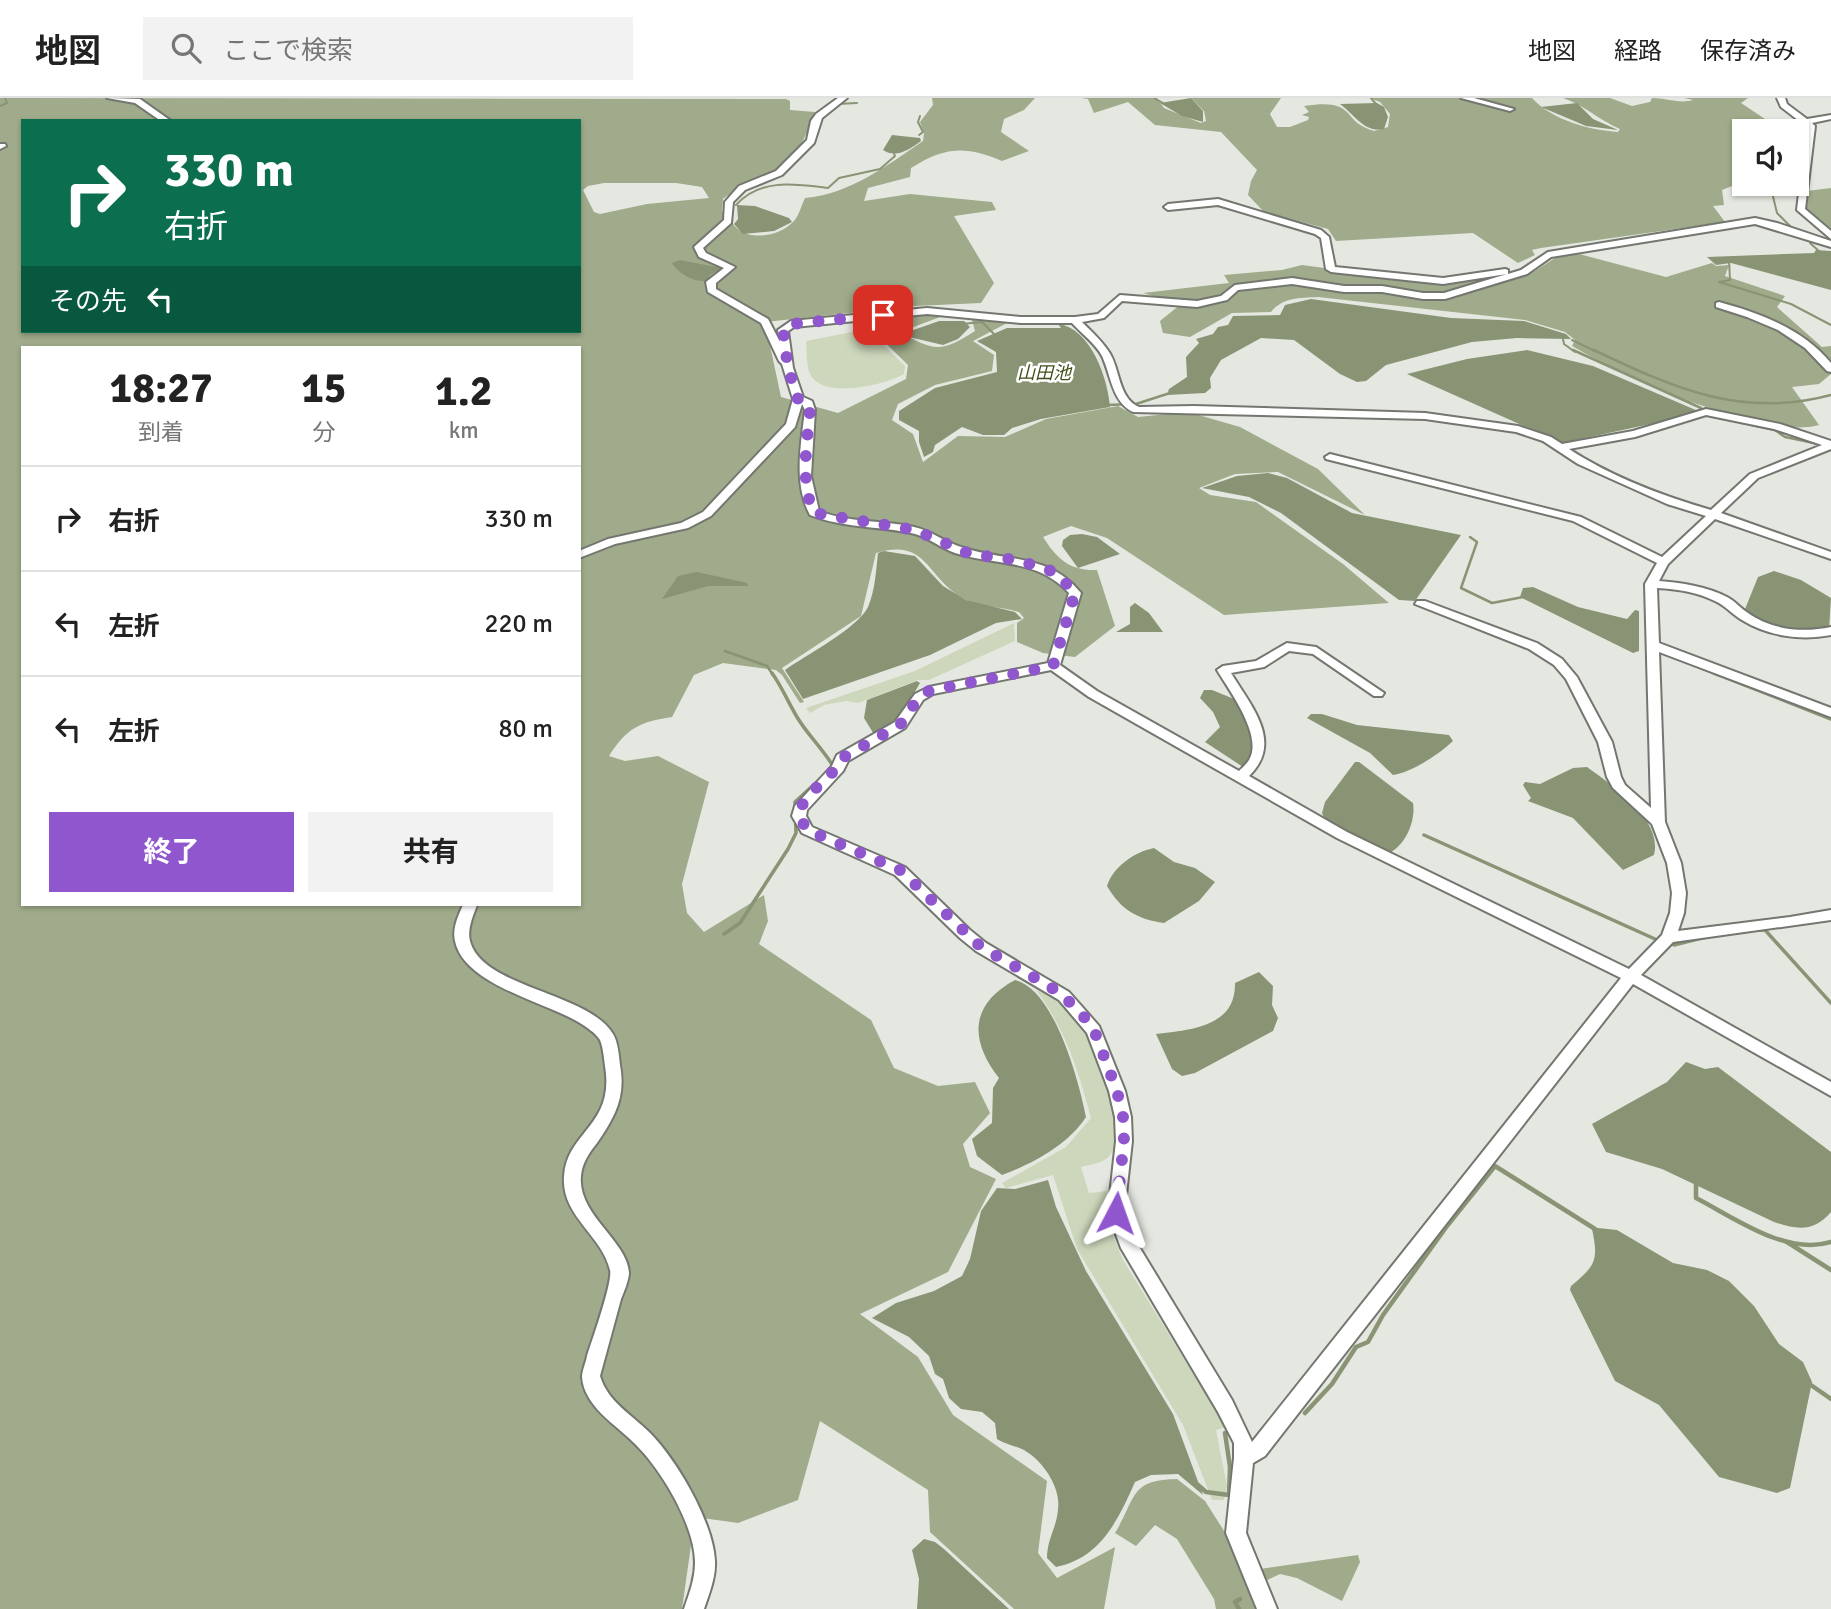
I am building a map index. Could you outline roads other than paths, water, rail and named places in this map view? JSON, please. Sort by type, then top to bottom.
[{"type":"street","points":[[111,98],[138,101],[164,119]]},
{"type":"street","points":[[1465,98],[1510,109]]},
{"type":"street","points":[[1781,98],[1784,105],[1804,119]]},
{"type":"street","points":[[581,554],[611,541],[684,526],[707,514],[787,431],[798,399],[788,368],[765,321],[711,290],[711,282],[730,267],[702,255],[698,247],[728,221],[729,202],[742,188],[779,173],[811,141],[815,121],[839,102]]},
{"type":"street","points":[[1809,121],[1831,117]]},
{"type":"street","points":[[1809,128],[1809,149]]},
{"type":"street","points":[[1803,196],[1801,210],[1831,236]]},
{"type":"street","points":[[1168,207],[1218,202],[1318,232],[1325,237],[1331,269],[1443,281],[1531,269]]},
{"type":"street","points":[[788,368],[783,330],[791,324],[927,311],[1020,320],[1075,320],[1101,316],[1121,298],[1197,304],[1224,298],[1236,288],[1292,281],[1344,289],[1382,289],[1423,296],[1445,296],[1479,288],[1531,269],[1548,256],[1566,251],[1654,240],[1755,221],[1774,224],[1802,237],[1831,244]]},
{"type":"street","points":[[1719,305],[1782,329],[1822,357],[1831,369]]},
{"type":"street","points":[[1075,320],[1106,354],[1115,382],[1128,405],[1137,410],[1194,409],[1458,419],[1518,429],[1562,447],[1588,465],[1671,502],[1715,514],[1831,556]]},
{"type":"street","points":[[798,399],[808,403],[810,410],[807,485],[809,503],[814,513],[915,530],[970,554],[1017,560],[1048,569],[1069,584],[1075,593],[1053,666]]},
{"type":"street","points":[[1562,447],[1635,434],[1704,414],[1776,426],[1831,444]]},
{"type":"street","points":[[1244,1458],[1258,1450],[1632,976],[1668,938],[1677,913],[1679,893],[1674,863],[1658,822],[1651,584],[1663,562],[1764,469],[1831,444]]},
{"type":"street","points":[[1330,457],[1577,519],[1663,562]]},
{"type":"street","points":[[1651,584],[1681,585],[1729,604],[1758,623],[1783,631],[1807,634],[1831,631]]},
{"type":"street","points":[[1421,604],[1533,646],[1558,662],[1571,677],[1605,742],[1614,777],[1620,788],[1658,822]]},
{"type":"street","points":[[1653,645],[1831,713]]},
{"type":"street","points":[[1241,775],[1256,761],[1260,750],[1247,707],[1223,670],[1260,664],[1287,648],[1304,649],[1316,651],[1378,693]]},
{"type":"street","points":[[1266,1609],[1236,1534],[1244,1458],[1242,1442],[1225,1406],[1127,1243],[1116,1213],[1124,1141],[1123,1117],[1117,1091],[1094,1030],[1064,996],[965,934],[900,870],[807,830],[799,816],[804,802],[838,768],[842,758],[900,725],[919,697],[929,691],[1053,666],[1093,694],[1390,861],[1632,976],[1831,1090]]},
{"type":"street","points":[[470,906],[462,935],[464,947],[474,958],[490,973],[587,1018],[607,1037],[614,1094],[605,1119],[578,1161],[572,1176],[578,1207],[617,1257],[620,1273],[591,1376],[594,1392],[607,1409],[648,1444],[666,1468],[700,1537],[705,1560],[694,1609]]},
{"type":"street","points":[[1668,938],[1697,932],[1791,924],[1831,915]]},
{"type":"water","points":[[1191,98],[1203,111],[1203,122],[1182,116],[1160,103]]},
{"type":"water","points":[[1377,103],[1384,107],[1388,117],[1384,129],[1377,130],[1365,126],[1340,104]]},
{"type":"water","points":[[1577,103],[1593,119],[1618,130],[1586,126],[1541,107]]},
{"type":"water","points":[[892,135],[920,138],[921,141],[903,152],[888,153],[883,150]]},
{"type":"water","points":[[737,205],[755,206],[789,218],[792,222],[774,231],[743,234],[734,224],[738,219]]},
{"type":"water","points":[[1816,250],[1831,251],[1831,290],[1731,263],[1716,265],[1707,257],[1814,253]]},
{"type":"water","points":[[680,260],[722,269],[711,274],[706,281],[691,279],[672,263]]},
{"type":"water","points":[[1311,299],[1451,318],[1524,321],[1566,334],[1571,339],[1517,338],[1472,342],[1386,365],[1366,381],[1357,382],[1340,374],[1294,340],[1261,338],[1221,360],[1210,378],[1211,388],[1205,393],[1167,395],[1169,389],[1187,377],[1186,357],[1199,343],[1196,339],[1213,334],[1218,327],[1228,325],[1233,316],[1280,315],[1285,305]]},
{"type":"water","points":[[939,321],[964,321],[970,327],[958,339],[943,345],[909,337],[905,333]]},
{"type":"water","name":"山田池","points":[[1058,324],[1080,335],[1096,356],[1106,383],[1110,407],[1041,419],[1012,428],[1004,435],[983,435],[962,427],[935,445],[933,452],[924,457],[919,431],[899,420],[899,411],[935,388],[997,372],[996,352],[977,341],[1007,328],[1061,328]]},
{"type":"water","points":[[1527,350],[1593,366],[1698,411],[1697,414],[1562,443],[1407,374],[1467,359]]},
{"type":"water","points":[[1268,473],[1287,478],[1352,513],[1461,535],[1415,601],[1399,600],[1281,513],[1249,497],[1202,488],[1237,476]]},
{"type":"water","points":[[1070,535],[1097,537],[1120,554],[1078,568],[1062,546],[1063,540]]},
{"type":"water","points":[[884,551],[915,556],[943,586],[966,600],[1015,612],[1022,619],[996,623],[930,655],[803,699],[785,670],[843,632],[862,615],[872,594],[878,553]]},
{"type":"water","points":[[1774,571],[1801,580],[1831,598],[1829,630],[1784,628],[1764,621],[1745,609],[1758,577]]},
{"type":"water","points":[[697,572],[747,583],[748,586],[708,586],[662,599],[678,576]]},
{"type":"water","points":[[1533,587],[1578,607],[1627,619],[1635,610],[1639,611],[1639,651],[1633,653],[1520,597],[1523,588]]},
{"type":"water","points":[[1135,603],[1149,613],[1163,632],[1116,632],[1130,624],[1130,607]]},
{"type":"water","points":[[917,681],[920,683],[900,717],[875,736],[864,718],[867,700]]},
{"type":"water","points":[[1204,690],[1212,690],[1239,701],[1256,751],[1243,767],[1205,742],[1220,727],[1213,712],[1200,698]]},
{"type":"water","points":[[1311,714],[1322,714],[1357,725],[1449,735],[1453,741],[1425,762],[1393,775],[1370,753],[1307,718]]},
{"type":"water","points":[[1355,762],[1359,762],[1413,803],[1413,818],[1408,833],[1399,846],[1387,854],[1325,820],[1322,813],[1325,802]]},
{"type":"water","points":[[1587,767],[1622,794],[1644,816],[1655,842],[1654,855],[1623,870],[1573,818],[1528,801],[1531,798],[1523,785],[1525,782],[1540,784],[1573,768]]},
{"type":"water","points":[[1154,848],[1174,862],[1195,868],[1215,882],[1199,901],[1164,923],[1131,912],[1107,886],[1125,861]]},
{"type":"water","points":[[1259,972],[1273,986],[1272,1005],[1278,1018],[1273,1031],[1195,1073],[1182,1076],[1172,1069],[1156,1034],[1196,1028],[1219,1017],[1228,1009],[1235,983]]},
{"type":"water","points":[[1015,980],[1029,987],[1053,1019],[1071,1061],[1086,1117],[1059,1145],[1002,1175],[977,1156],[972,1139],[992,1123],[993,1088],[999,1078],[983,1050],[979,1024],[989,1000]]},
{"type":"water","points":[[1686,1062],[1705,1069],[1718,1067],[1831,1152],[1831,1212],[1825,1218],[1805,1228],[1782,1225],[1662,1169],[1606,1152],[1592,1124],[1667,1082]]},
{"type":"water","points":[[1048,1180],[1056,1207],[1086,1271],[1173,1414],[1203,1495],[1178,1474],[1151,1475],[1135,1482],[1122,1510],[1096,1546],[1072,1562],[1056,1567],[1047,1558],[1058,1501],[1054,1485],[1045,1469],[1027,1452],[997,1439],[995,1423],[982,1412],[961,1409],[949,1398],[943,1379],[935,1374],[929,1356],[909,1337],[872,1318],[896,1303],[934,1291],[962,1276],[970,1259],[981,1211],[997,1188],[1015,1189]]},
{"type":"water","points":[[1592,1229],[1617,1230],[1673,1263],[1707,1270],[1729,1281],[1754,1306],[1779,1344],[1803,1362],[1812,1382],[1790,1488],[1777,1493],[1719,1477],[1659,1405],[1615,1381],[1570,1290],[1593,1262],[1595,1249]]},
{"type":"water","points":[[924,1539],[935,1542],[944,1549],[1009,1609],[917,1609],[919,1579],[912,1550]]},
{"type":"waterway","points":[[0,106],[7,103],[5,98]]},
{"type":"waterway","points":[[1154,98],[1163,103]]},
{"type":"waterway","points":[[1371,98],[1376,104]]},
{"type":"waterway","points":[[837,104],[857,103]]},
{"type":"waterway","points":[[919,135],[923,132],[918,122],[920,116]]},
{"type":"waterway","points":[[736,205],[745,196],[767,187],[791,185],[828,188],[839,178],[880,169],[895,156],[893,151]]},
{"type":"waterway","points":[[1773,196],[1777,213],[1794,230]]},
{"type":"waterway","points":[[1810,243],[1820,252]]},
{"type":"waterway","points":[[1729,260],[1730,280],[1719,282],[1791,304],[1831,325]]},
{"type":"waterway","points":[[962,324],[982,322],[996,336]]},
{"type":"waterway","points":[[1563,339],[1564,344],[1575,352]]},
{"type":"waterway","points":[[1572,340],[1597,352]]},
{"type":"waterway","points":[[1573,350],[1701,408]]},
{"type":"waterway","points":[[1594,350],[1652,376],[1709,396],[1768,403],[1799,402],[1831,395]]},
{"type":"waterway","points":[[1106,405],[1136,404],[1170,393]]},
{"type":"waterway","points":[[1707,415],[1775,430],[1785,437],[1819,444]]},
{"type":"waterway","points":[[1470,537],[1477,542],[1461,588],[1492,603],[1523,597]]},
{"type":"waterway","points":[[725,651],[767,666],[773,675]]},
{"type":"waterway","points":[[1683,661],[1718,675]]},
{"type":"waterway","points":[[772,673],[801,723],[833,766],[831,768]]},
{"type":"waterway","points":[[1714,673],[1831,719]]},
{"type":"waterway","points":[[724,934],[740,923],[788,849],[796,833],[795,802],[820,779]]},
{"type":"waterway","points":[[1424,835],[1655,939]]},
{"type":"waterway","points":[[1758,930],[1765,930],[1831,1003]]},
{"type":"waterway","points":[[1674,945],[1706,937]]},
{"type":"waterway","points":[[1305,1413],[1332,1384],[1356,1347],[1368,1342],[1383,1315],[1447,1226],[1495,1166],[1595,1229]]},
{"type":"waterway","points":[[1696,1182],[1696,1198],[1761,1233],[1796,1244],[1831,1242]]},
{"type":"waterway","points":[[1787,1242],[1831,1270]]},
{"type":"waterway","points":[[1808,1383],[1831,1399]]},
{"type":"waterway","points":[[1198,1485],[1206,1492],[1229,1495],[1230,1467],[1225,1433]]},
{"type":"waterway","points":[[1239,1609],[1235,1602],[1240,1599]]}]
